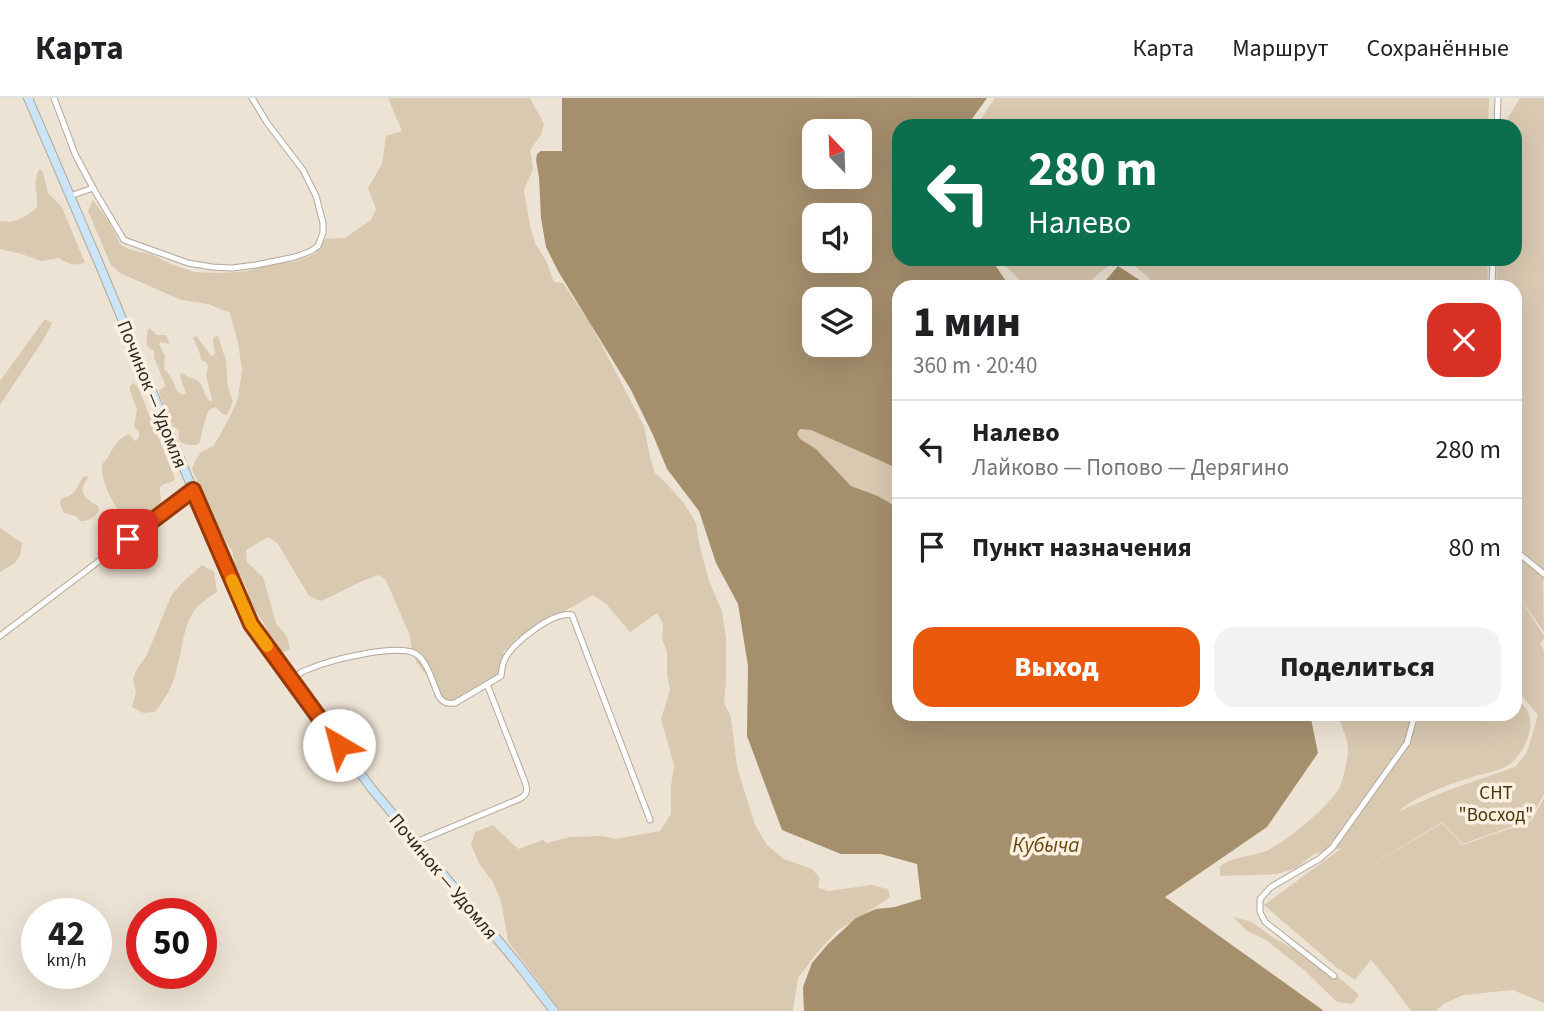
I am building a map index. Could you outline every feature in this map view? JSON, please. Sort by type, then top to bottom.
[{"type":"main road","name":"Починок — Удомля","points":[[27,98],[251,624],[372,789],[554,1011]]},
{"type":"street","points":[[54,98],[75,154],[124,240],[188,263],[232,268],[295,257],[312,251],[318,246],[323,233],[316,196],[309,180],[252,98]]},
{"type":"street","points":[[1497,119],[1498,98]]},
{"type":"street","points":[[70,195],[93,188]]},
{"type":"street","points":[[0,636],[193,490]]},
{"type":"street","points":[[1522,556],[1544,574]]},
{"type":"street","points":[[290,679],[323,663],[402,650],[415,653],[423,660],[439,697],[448,704],[455,703],[501,676],[504,660],[517,643],[549,621],[564,614],[572,615],[650,820]]},
{"type":"street","points":[[416,842],[519,799],[527,792],[487,684]]},
{"type":"street","points":[[1334,976],[1265,922],[1260,912],[1260,899],[1271,887],[1319,859],[1332,848],[1407,743],[1413,721]]},
{"type":"green space","points":[[388,98],[530,98],[544,124],[541,135],[530,150],[533,169],[524,190],[535,243],[554,282],[563,283],[590,323],[644,426],[655,473],[683,502],[696,523],[709,581],[722,611],[726,638],[724,703],[731,717],[737,767],[755,825],[767,845],[784,859],[812,869],[820,878],[818,887],[828,891],[872,885],[888,889],[890,897],[838,930],[817,953],[798,978],[793,1011],[560,1011],[508,941],[501,901],[471,845],[475,832],[493,825],[518,849],[543,840],[547,843],[570,837],[602,836],[616,839],[660,831],[671,814],[674,765],[661,719],[670,690],[667,652],[662,638],[663,624],[657,613],[630,632],[606,604],[593,595],[516,639],[504,652],[497,678],[455,701],[446,701],[417,663],[410,636],[386,580],[379,575],[321,601],[309,596],[278,544],[268,537],[246,550],[247,562],[263,577],[276,623],[287,637],[290,649],[284,652],[270,639],[265,625],[250,603],[232,551],[221,534],[192,469],[201,452],[213,446],[219,437],[238,398],[242,370],[230,313],[208,304],[181,300],[120,273],[111,265],[88,211],[93,200],[121,245],[195,272],[247,271],[275,263],[294,262],[315,254],[325,239],[345,238],[371,220],[376,209],[368,188],[382,164],[386,136],[402,131]]},
{"type":"green space","points":[[995,98],[1489,98],[1488,119],[981,119]]},
{"type":"green space","points":[[1520,98],[1544,98],[1544,632],[1522,601],[1522,280],[1496,280],[1497,266],[1522,266],[1522,119],[1507,119]]},
{"type":"green space","points":[[39,169],[43,172],[48,193],[62,207],[85,263],[71,264],[59,258],[40,261],[0,249],[0,221],[20,219],[37,207],[36,184]]},
{"type":"green space","points":[[1006,266],[1109,266],[1092,280],[1019,280]]},
{"type":"green space","points":[[1134,266],[1487,266],[1488,280],[1151,280]]},
{"type":"green space","points":[[45,319],[52,323],[44,339],[0,405],[0,381]]},
{"type":"green space","points":[[149,328],[157,335],[166,335],[168,344],[159,344],[165,356],[164,369],[177,391],[182,395],[186,393],[180,376],[184,373],[200,383],[210,402],[212,400],[206,374],[207,363],[201,360],[193,338],[196,336],[211,356],[215,354],[214,337],[218,336],[226,361],[228,387],[233,402],[227,415],[222,414],[216,407],[208,411],[200,442],[196,445],[180,441],[179,430],[173,426],[159,393],[165,384],[154,358],[154,351],[147,345]]},
{"type":"green space","points":[[133,383],[140,392],[175,479],[160,487],[160,506],[139,522],[131,522],[120,513],[110,497],[102,472],[103,463],[122,438],[129,434],[135,441],[139,438],[139,432],[134,426],[137,410],[129,387]]},
{"type":"green space","points":[[800,429],[811,430],[892,466],[892,505],[878,496],[851,486],[816,449],[799,439],[797,434]]},
{"type":"green space","points":[[84,476],[88,477],[83,493],[99,510],[86,521],[80,521],[76,516],[64,513],[60,503],[62,498],[74,492]]},
{"type":"green space","points":[[0,528],[22,543],[16,561],[0,572]]},
{"type":"green space","points":[[202,565],[214,572],[217,592],[200,604],[189,620],[175,674],[166,696],[155,712],[143,713],[132,707],[136,692],[133,679],[147,655],[171,596]]},
{"type":"green space","name":"СНТ \"Восход\"","points":[[1522,601],[1544,636],[1540,643],[1544,651],[1544,794],[1530,820],[1462,844],[1442,822],[1345,882],[1442,823],[1462,845],[1531,821],[1544,798],[1544,1003],[1513,990],[1463,995],[1435,1011],[1411,1011],[1371,960],[1355,980],[1336,967],[1264,905],[1342,848],[1314,854],[1297,868],[1277,874],[1220,876],[1220,866],[1231,860],[1266,851],[1284,840],[1334,795],[1343,779],[1348,750],[1340,721],[1522,721],[1522,704],[1526,709],[1530,719],[1528,738],[1521,752],[1507,766],[1434,791],[1397,812],[1446,791],[1515,767],[1527,752],[1538,715],[1522,696]]},
{"type":"green space","points":[[1233,917],[1252,922],[1292,948],[1306,949],[1359,995],[1352,1004],[1337,1002],[1305,971],[1266,940],[1247,931]]},
{"type":"water","name":"Кубыча","points":[[562,98],[987,98],[972,119],[892,119],[892,266],[996,266],[1005,280],[892,280],[892,466],[811,430],[800,429],[797,434],[816,449],[851,486],[878,496],[892,505],[892,721],[1311,721],[1318,753],[1267,827],[1165,897],[1324,1011],[804,1011],[803,987],[812,963],[828,944],[856,918],[876,909],[895,907],[921,899],[917,864],[881,854],[841,854],[782,830],[747,736],[748,666],[738,604],[716,563],[699,511],[667,469],[631,390],[546,247],[541,218],[537,154],[541,151],[562,151]]},
{"type":"water","points":[[1118,266],[1139,280],[1106,280]]},
{"type":"slow traffic","points":[[232,580],[251,624],[267,646]]},
{"type":"route","points":[[128,539],[193,490],[251,624],[339,745]]}]
